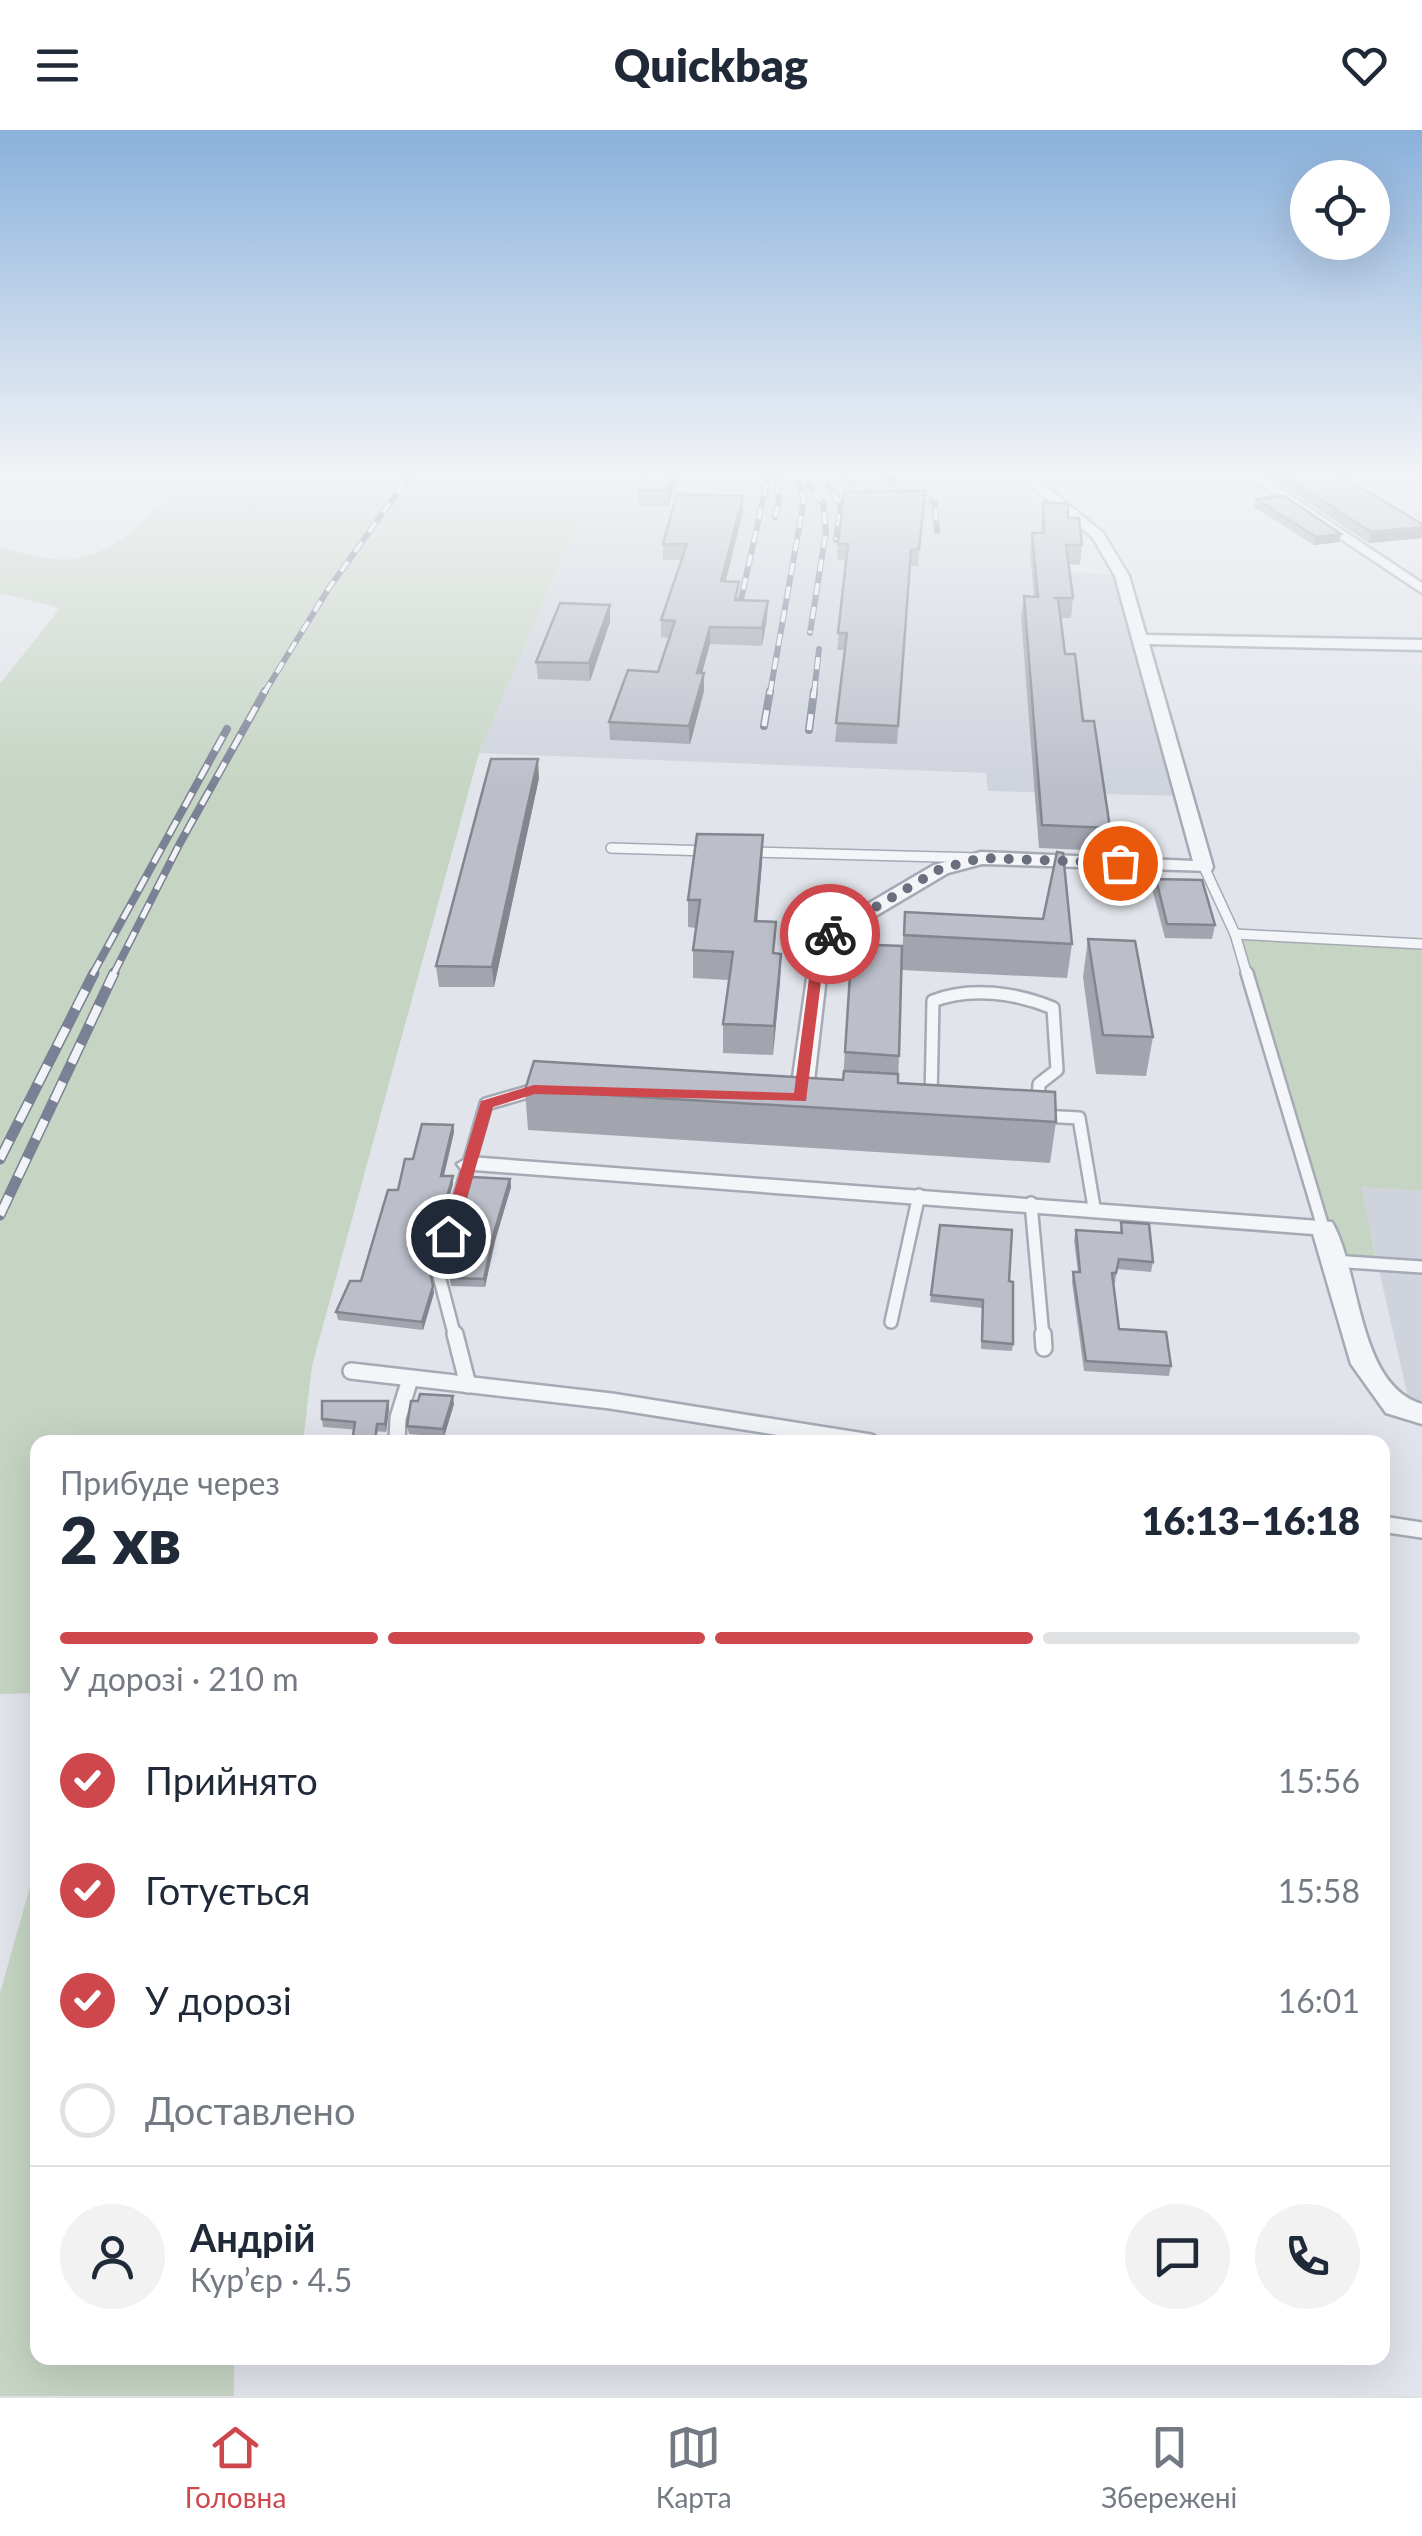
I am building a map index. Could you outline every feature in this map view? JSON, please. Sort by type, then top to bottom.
[{"type":"street","points":[[800,1098],[820,940],[940,869],[981,858],[1204,866],[1122,578]]},
{"type":"street","points":[[1138,638],[1422,645]]},
{"type":"street","points":[[469,1164],[1094,1207],[1323,1227],[1364,1364],[1396,1406],[1422,1414]]},
{"type":"lane","points":[[612,848],[981,858]]},
{"type":"lane","points":[[1204,866],[1235,934],[1323,1227]]},
{"type":"lane","points":[[1235,934],[1422,944]]},
{"type":"lane","points":[[931,1108],[934,1001],[947,992],[1035,998],[1053,1008],[1058,1070],[1039,1084],[1038,1115]]},
{"type":"lane","points":[[468,1386],[438,1272],[486,1104],[534,1090],[554,1089]]},
{"type":"lane","points":[[912,1106],[949,1109]]},
{"type":"lane","points":[[1020,1114],[1079,1118],[1094,1207]]},
{"type":"lane","points":[[891,1322],[919,1195]]},
{"type":"lane","points":[[1030,1203],[1044,1348]]},
{"type":"lane","points":[[1333,1260],[1422,1267]]},
{"type":"lane","points":[[351,1371],[611,1401],[826,1435]]},
{"type":"lane","points":[[397,1435],[398,1418],[410,1379]]},
{"type":"lane","points":[[1390,1525],[1422,1530]]},
{"type":"shaded area","points":[[554,578],[1122,578],[1182,796],[988,791],[986,773],[479,753]]},
{"type":"shaded area","points":[[1360,1187],[1422,1191],[1422,1402],[1408,1397]]},
{"type":"green space","points":[[0,578],[554,578],[479,753],[312,1366],[304,1435],[30,1435],[30,1693],[0,1694],[0,684],[60,608],[0,593]]},
{"type":"green space","points":[[1235,934],[1422,944],[1422,1191],[1361,1187],[1377,1264],[1333,1261]]},
{"type":"green space","points":[[30,1887],[30,2365],[234,2365],[234,2396],[0,2396],[0,1993]]},
{"type":"building","points":[[675,578],[722,578],[721,581],[739,582],[735,600],[768,601],[762,628],[710,627],[697,673],[704,673],[689,726],[609,722],[628,670],[658,672],[675,621],[661,620]]},
{"type":"building","points":[[844,578],[909,578],[898,726],[836,723],[847,633],[838,633]]},
{"type":"building","points":[[1036,578],[1070,578],[1073,598],[1058,598],[1065,654],[1075,654],[1083,721],[1094,721],[1110,828],[1042,825],[1024,596],[1038,597]]},
{"type":"building","points":[[560,603],[610,605],[589,663],[536,662]]},
{"type":"building","points":[[491,759],[538,759],[492,967],[436,966]]},
{"type":"building","points":[[697,834],[763,835],[755,921],[776,922],[773,953],[781,954],[774,1026],[723,1024],[733,952],[693,950],[700,900],[688,900]]},
{"type":"building","points":[[1057,852],[1063,853],[1072,944],[904,935],[905,912],[1043,919]]},
{"type":"building","points":[[1156,879],[1202,880],[1215,925],[1167,924]]},
{"type":"building","points":[[1088,939],[1135,941],[1153,1037],[1103,1035]]},
{"type":"building","points":[[852,944],[902,946],[899,1056],[845,1052]]},
{"type":"building","points":[[534,1061],[843,1080],[844,1071],[898,1074],[898,1083],[1055,1092],[1056,1122],[525,1090]]},
{"type":"building","points":[[422,1124],[453,1125],[441,1176],[453,1176],[428,1262],[433,1286],[422,1322],[336,1312],[350,1281],[361,1281],[388,1190],[398,1190],[405,1159],[413,1159]]},
{"type":"building","points":[[472,1177],[510,1179],[484,1279],[450,1278],[447,1264]]},
{"type":"building","points":[[1121,1222],[1149,1224],[1153,1262],[1119,1259],[1116,1273],[1112,1273],[1119,1329],[1166,1332],[1171,1366],[1086,1361],[1073,1272],[1080,1272],[1076,1230],[1122,1233]]},
{"type":"building","points":[[940,1225],[1012,1230],[1009,1281],[1013,1282],[1013,1344],[982,1341],[983,1300],[931,1295]]},
{"type":"building","points":[[420,1394],[453,1396],[443,1429],[407,1426],[411,1401],[418,1401]]},
{"type":"building","points":[[322,1401],[388,1401],[385,1424],[377,1424],[376,1435],[353,1435],[355,1422],[322,1419]]},
{"type":"railway","points":[[264,693],[336,578]]},
{"type":"railway","points":[[738,613],[746,578]]},
{"type":"railway","points":[[770,693],[790,578]]},
{"type":"railway","points":[[810,633],[819,578]]},
{"type":"railway","points":[[814,693],[819,649]]},
{"type":"railway","points":[[114,973],[180,843],[265,691]]},
{"type":"railway","points":[[764,726],[770,691]]},
{"type":"railway","points":[[809,730],[814,691]]},
{"type":"railway","points":[[92,975],[227,729]]},
{"type":"railway","points":[[0,1159],[94,973]]},
{"type":"railway","points":[[0,1215],[114,973]]},
{"type":"way so far","points":[[830,934],[940,869],[981,858],[1120,863]]},
{"type":"route","points":[[448,1236],[486,1104],[534,1090],[800,1098],[820,940],[830,934]]}]
